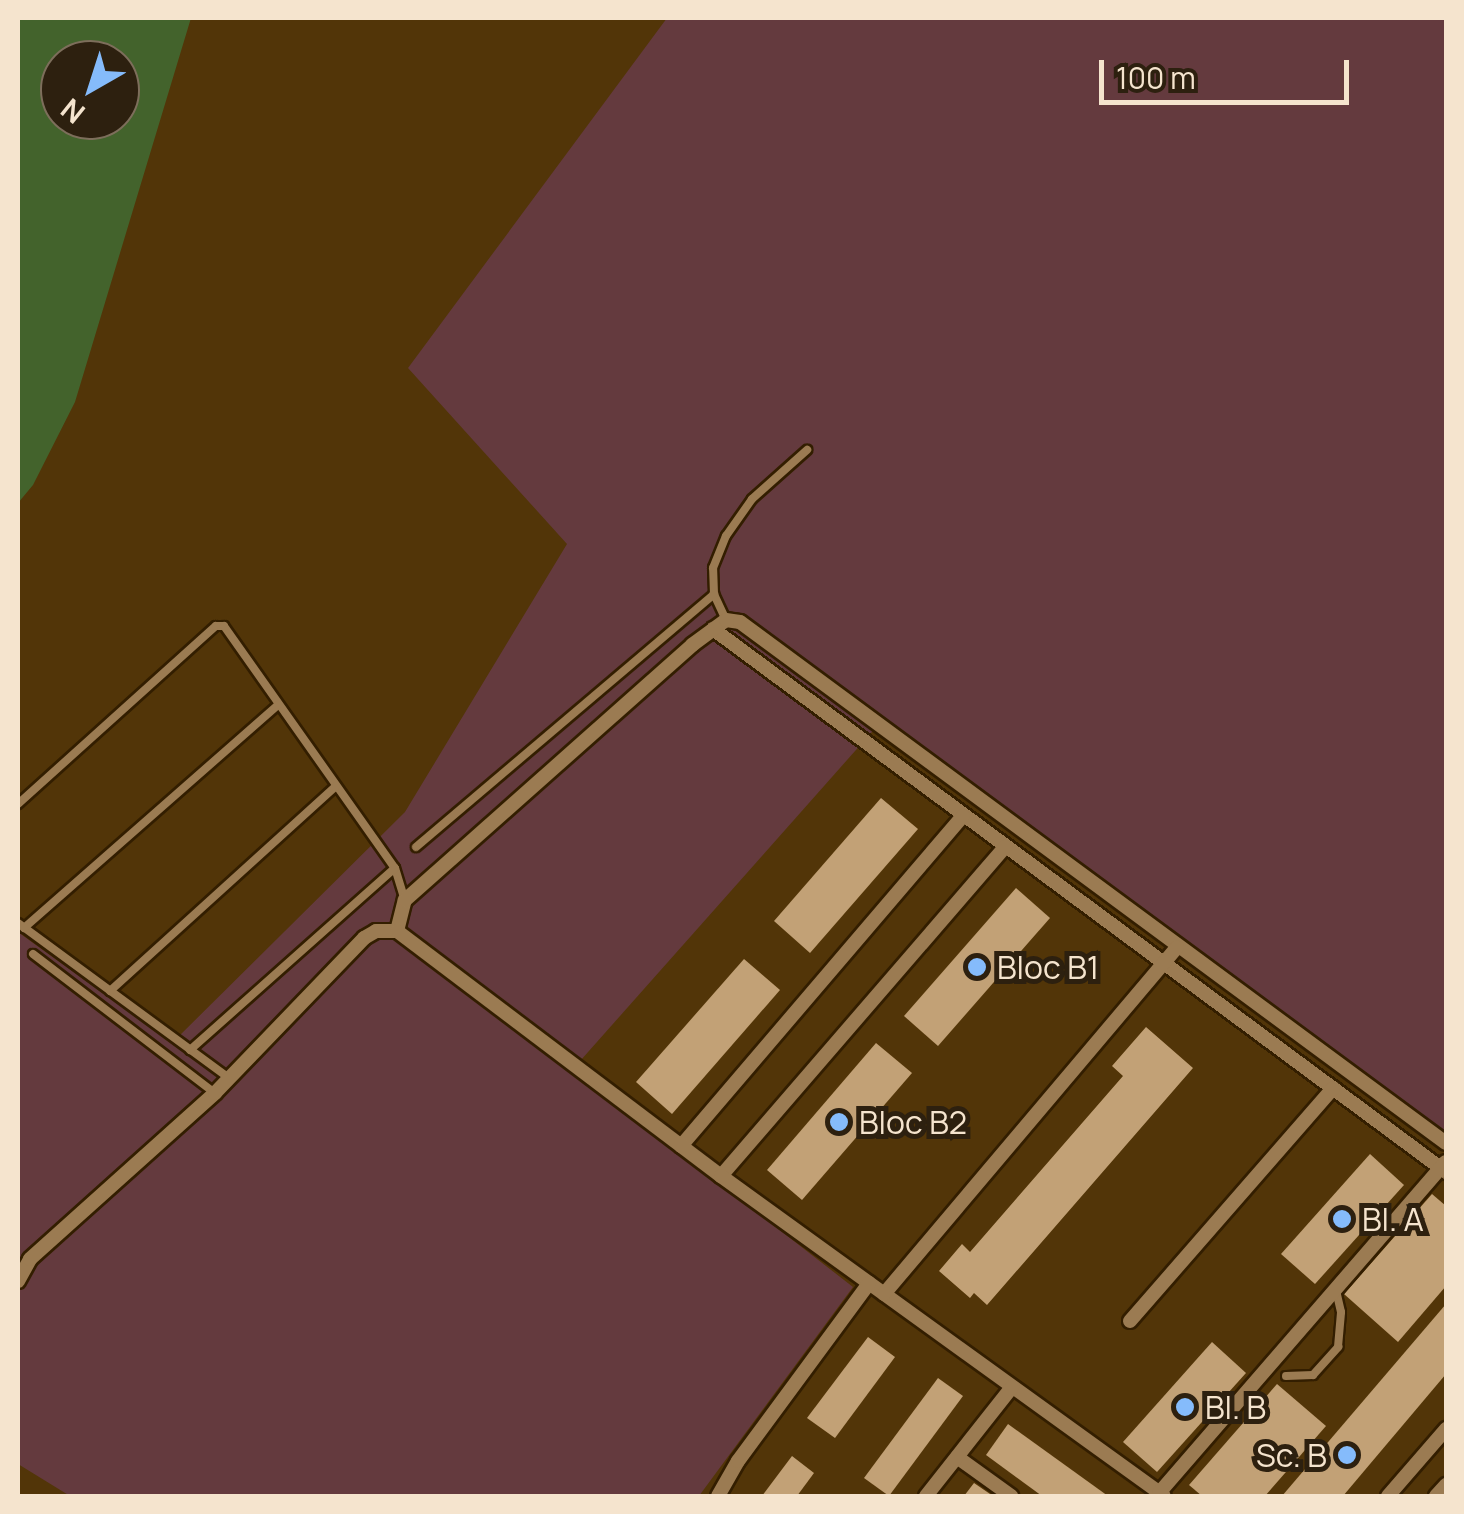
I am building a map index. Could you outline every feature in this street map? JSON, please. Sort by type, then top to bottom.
[{"type":"street","points":[[396,930],[406,900],[726,620],[748,626],[1446,1143]]},
{"type":"street","points":[[18,1281],[30,1259],[69,1220],[230,1079],[364,938],[376,931],[396,930],[721,1176],[1161,1495],[1445,1167],[712,629]]},
{"type":"street","points":[[681,1146],[963,816]]},
{"type":"street","points":[[721,1176],[1004,846]]},
{"type":"street","points":[[884,1294],[1177,947]]},
{"type":"street","points":[[1230,1012],[1243,995]]},
{"type":"street","points":[[1130,1321],[1333,1088]]},
{"type":"street","points":[[718,1496],[738,1461],[869,1283]]},
{"type":"street","points":[[926,1496],[1012,1387]]},
{"type":"street","points":[[1388,1496],[1446,1429]]},
{"type":"street","points":[[957,1457],[1011,1496]]},
{"type":"street","points":[[1436,1496],[1446,1485]]},
{"type":"lane","points":[[726,620],[714,594],[714,568],[738,516],[807,450]]},
{"type":"lane","points":[[416,847],[714,594]]},
{"type":"lane","points":[[18,804],[216,626],[229,630],[395,868],[406,900]]},
{"type":"lane","points":[[230,1079],[21,925],[278,705]]},
{"type":"lane","points":[[110,991],[335,787]]},
{"type":"lane","points":[[190,1050],[395,868]]},
{"type":"lane","points":[[33,954],[215,1093]]},
{"type":"lane","points":[[1286,1376],[1313,1375],[1338,1347],[1342,1312],[1336,1290]]},
{"type":"shaded area","points":[[18,18],[191,18],[75,402],[33,485],[18,503]]},
{"type":"shaded area","points":[[667,18],[1446,18],[1446,1150],[879,724],[573,1069],[853,1287],[699,1496],[70,1496],[18,1464],[18,932],[172,1043],[405,812],[567,544],[408,368]]},
{"type":"building","points":[[881,798],[918,829],[810,953],[774,921]]},
{"type":"building","name":"Bloc B1","points":[[1016,888],[1050,918],[938,1046],[904,1016]]},
{"type":"building","points":[[744,959],[780,990],[672,1114],[636,1082]]},
{"type":"building","points":[[1146,1027],[1193,1068],[987,1305],[974,1293],[970,1298],[939,1271],[962,1244],[970,1252],[1123,1076],[1112,1066]]},
{"type":"building","name":"Bloc B2","points":[[876,1043],[912,1073],[802,1200],[767,1170]]},
{"type":"building","name":"Bl. A","points":[[1370,1154],[1404,1185],[1315,1284],[1281,1254]]},
{"type":"building","points":[[1432,1194],[1446,1206],[1446,1286],[1398,1342],[1344,1294]]},
{"type":"building","name":"Sc. B","points":[[1446,1304],[1446,1374],[1343,1496],[1282,1496]]},
{"type":"building","points":[[868,1337],[895,1357],[835,1438],[807,1418]]},
{"type":"building","name":"Bl. B","points":[[1212,1342],[1246,1373],[1157,1472],[1123,1442]]},
{"type":"building","points":[[938,1378],[963,1396],[889,1496],[864,1478]]},
{"type":"building","points":[[1277,1384],[1326,1426],[1265,1496],[1202,1496],[1189,1485]]},
{"type":"building","points":[[1008,1424],[1108,1496],[1042,1496],[986,1455]]},
{"type":"building","points":[[792,1456],[814,1473],[797,1496],[762,1496]]},
{"type":"building","points":[[974,1483],[993,1496],[964,1496]]},
{"type":"place","name":"Bloc B1","points":[[977,967]]},
{"type":"place","name":"Bloc B2","points":[[839,1122]]},
{"type":"place","name":"Bl. A","points":[[1342,1219]]},
{"type":"place","name":"Bl. B","points":[[1185,1407]]},
{"type":"place","name":"Sc. B","points":[[1347,1455]]}]
